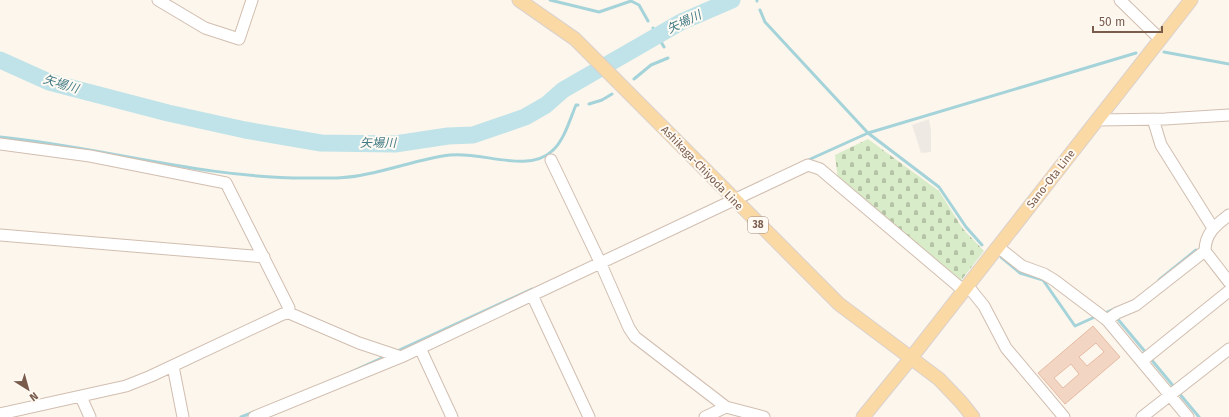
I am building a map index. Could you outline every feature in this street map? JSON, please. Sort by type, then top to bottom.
[{"type":"main road","name":"Ashikaga-Chiyoda Line","points":[[519,0],[570,36],[839,304],[857,320],[911,358],[947,387],[973,417]]},
{"type":"main road","name":"Sano-Ota Line","points":[[863,417],[911,358],[1191,0]]},
{"type":"street","points":[[158,0],[205,28],[239,39],[252,0]]},
{"type":"street","points":[[1120,0],[1160,39]]},
{"type":"street","points":[[1098,120],[1229,115]]},
{"type":"street","points":[[1153,119],[1161,145],[1213,228]]},
{"type":"street","points":[[0,144],[90,156],[226,183],[289,308],[289,313]]},
{"type":"street","points":[[551,160],[600,262],[626,322],[635,337],[726,407],[764,417]]},
{"type":"street","points":[[254,417],[401,357],[803,166],[808,165],[820,169],[965,288],[984,306],[1006,348],[1064,417]]},
{"type":"street","points":[[1229,215],[1213,228],[1206,240],[1205,251],[1229,282]]},
{"type":"street","points":[[0,235],[264,257]]},
{"type":"street","points":[[998,247],[1022,266],[1044,274],[1054,280],[1107,320],[1188,417]]},
{"type":"street","points":[[1107,320],[1117,313],[1136,305],[1205,251]]},
{"type":"street","points":[[1142,361],[1229,291]]},
{"type":"street","points":[[532,295],[589,417]]},
{"type":"street","points":[[0,414],[126,386],[173,366],[283,314],[289,313],[359,343],[401,357]]},
{"type":"street","points":[[420,348],[452,417]]},
{"type":"street","points":[[1142,417],[1229,348]]},
{"type":"street","points":[[173,366],[183,417]]},
{"type":"street","points":[[81,397],[90,417]]},
{"type":"street","points":[[705,417],[726,407]]},
{"type":"shaded area","points":[[929,119],[931,130],[931,152],[921,153],[912,125]]},
{"type":"green space","points":[[868,139],[939,191],[963,229],[984,251],[959,283],[838,180],[835,155]]},
{"type":"building","points":[[1093,326],[1120,357],[1065,404],[1038,373]],"holes":[[[1096,343],[1104,352],[1087,366],[1079,357]],[[1071,364],[1079,374],[1063,388],[1054,378]]]},
{"type":"waterway","points":[[550,0],[599,12],[631,1],[639,5],[648,21]]},
{"type":"waterway","name":"矢場川","points":[[0,60],[49,82],[168,113],[245,130],[321,143],[395,144],[448,136],[473,135],[525,117],[546,105],[563,90],[681,22],[732,0]]},
{"type":"waterway","points":[[760,10],[765,22],[868,133],[939,187],[966,227],[982,245]]},
{"type":"waterway","name":"矢場川","points":[[653,28],[664,47]]},
{"type":"waterway","points":[[1164,52],[1229,64]]},
{"type":"waterway","points":[[806,161],[868,133],[1136,53]]},
{"type":"waterway","points":[[634,79],[651,65],[668,58]]},
{"type":"waterway","points":[[589,104],[602,100],[612,94]]},
{"type":"waterway","points":[[0,137],[228,173],[267,177],[328,178],[359,176],[450,155],[476,156],[517,161],[530,161],[542,158],[552,151],[560,142],[576,105],[578,105]]},
{"type":"waterway","points":[[1159,280],[1196,250]]},
{"type":"waterway","points":[[1001,257],[1020,273],[1043,280],[1075,326],[1097,316]]},
{"type":"waterway","points":[[395,352],[532,289]]},
{"type":"waterway","points":[[1103,314],[1116,308]]},
{"type":"waterway","points":[[1116,317],[1147,354]]},
{"type":"waterway","points":[[351,372],[386,356]]},
{"type":"waterway","points":[[1150,358],[1175,388]]},
{"type":"waterway","points":[[1178,392],[1199,417]]},
{"type":"waterway","points":[[241,417],[254,412]]}]
